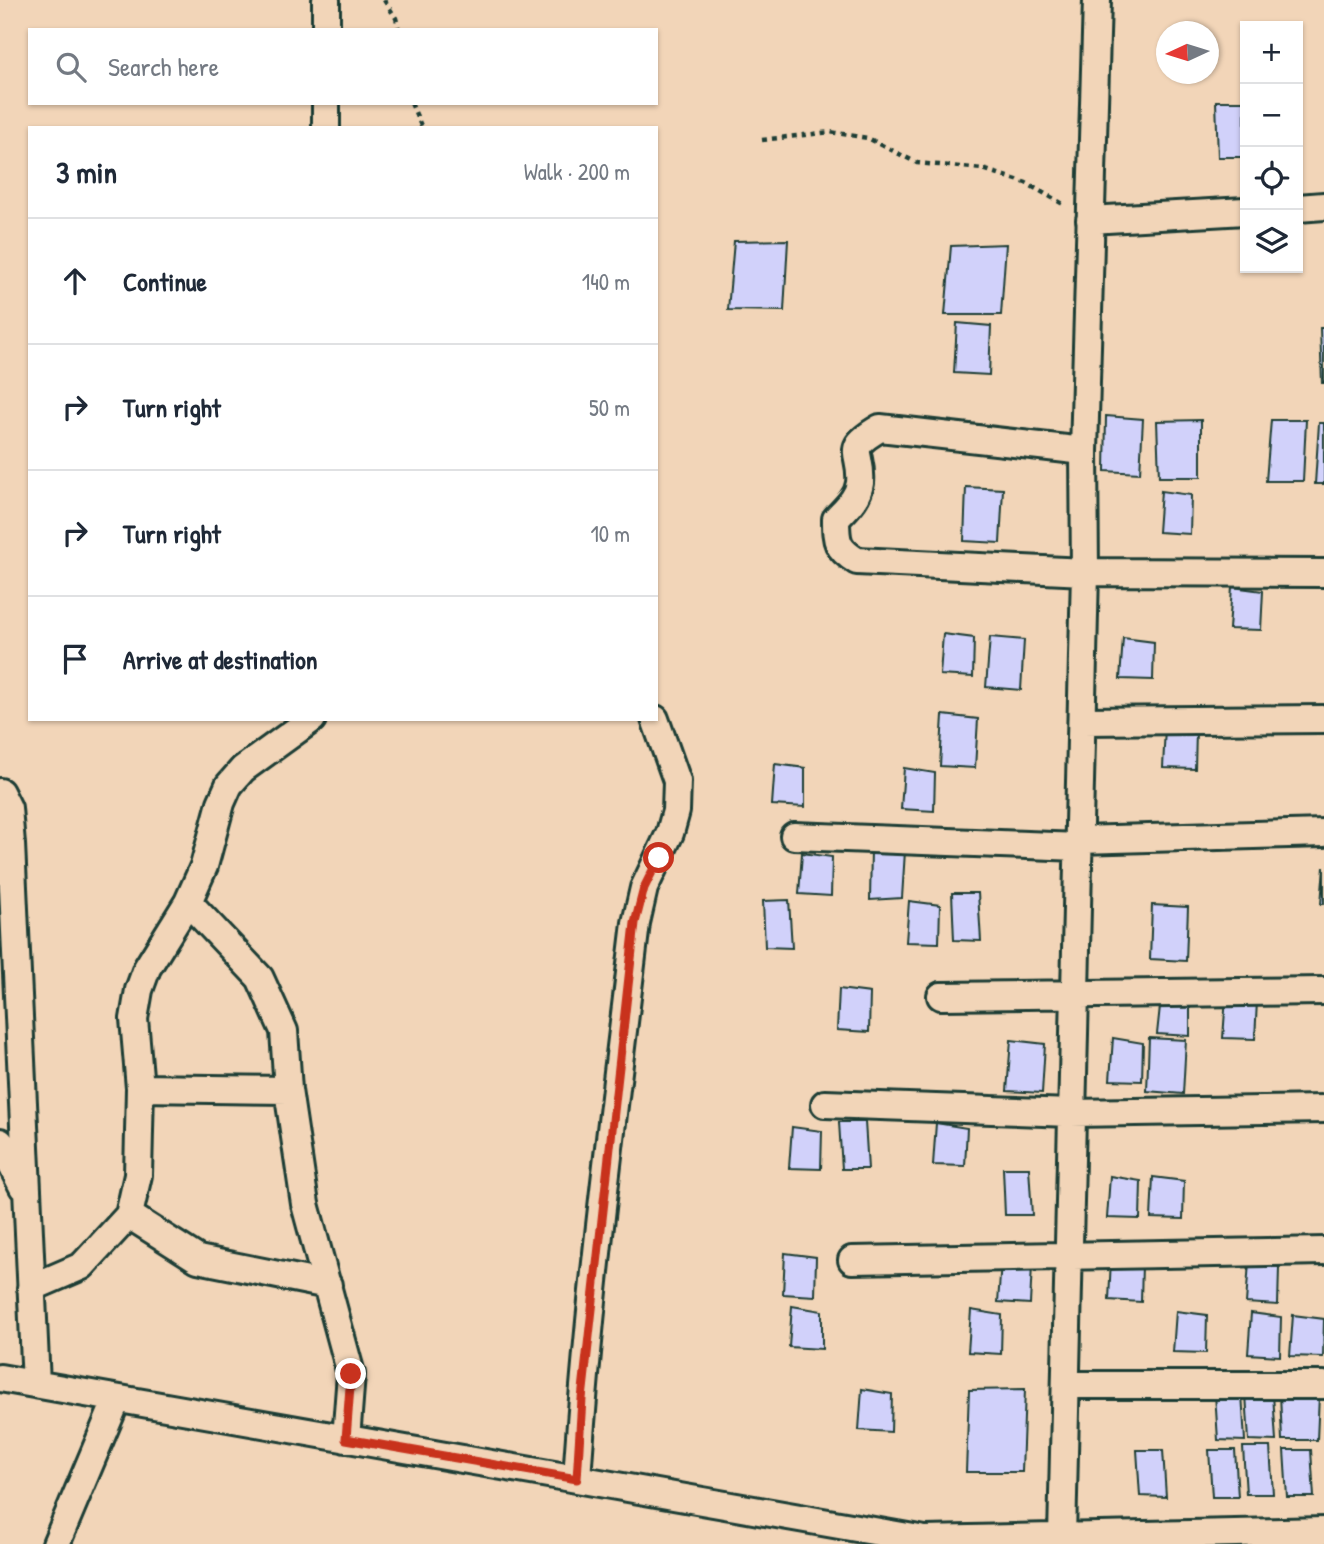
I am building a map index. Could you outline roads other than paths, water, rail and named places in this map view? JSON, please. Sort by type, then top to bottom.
[{"type":"street","points":[[326,0],[326,28]]},
{"type":"street","points":[[1059,1540],[1066,1385],[1085,572],[1084,451],[1097,0]]},
{"type":"street","points":[[326,105],[326,126]]},
{"type":"street","points":[[1303,208],[1324,206]]},
{"type":"street","points":[[1090,220],[1240,211]]},
{"type":"street","points":[[1084,451],[880,428],[862,439],[855,451],[860,482],[855,497],[836,519],[836,538],[842,552],[858,561],[1085,572],[1324,573]]},
{"type":"street","points":[[1082,721],[1324,719]]},
{"type":"street","points":[[31,1288],[82,1266],[129,1215],[138,1175],[140,1088],[134,1020],[139,990],[147,968],[188,902],[204,866],[221,803],[229,785],[243,769],[290,729],[308,721]]},
{"type":"street","points":[[577,1479],[587,1358],[635,923],[644,888],[670,833],[676,811],[677,781],[656,721]]},
{"type":"street","points":[[0,792],[8,808],[11,844],[36,1384]]},
{"type":"street","points":[[794,836],[1079,844],[1324,833]]},
{"type":"street","points":[[188,902],[260,978],[284,1031],[288,1090],[305,1204],[351,1374],[346,1439]]},
{"type":"street","points":[[941,996],[1324,991]]},
{"type":"street","points":[[140,1088],[288,1090]]},
{"type":"street","points":[[825,1104],[1071,1113],[1324,1109]]},
{"type":"street","points":[[0,1142],[27,1194]]},
{"type":"street","points":[[129,1215],[198,1259],[328,1284]]},
{"type":"street","points":[[852,1260],[1324,1251]]},
{"type":"street","points":[[0,1378],[925,1540],[1059,1540],[1324,1531]]},
{"type":"street","points":[[1066,1385],[1324,1385]]},
{"type":"street","points":[[56,1544],[117,1399]]}]
